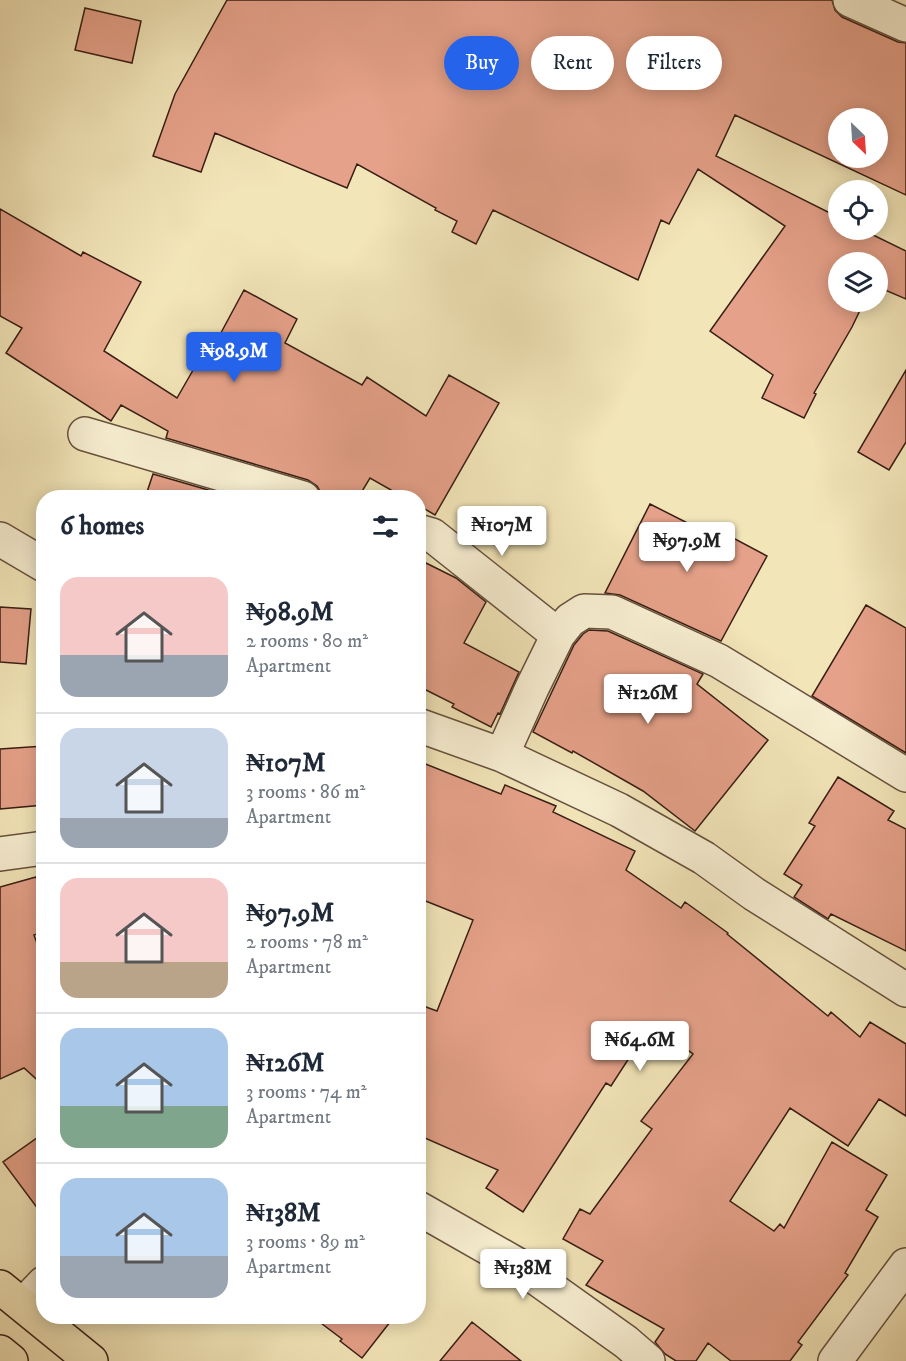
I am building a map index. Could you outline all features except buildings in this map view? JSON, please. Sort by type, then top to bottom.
[{"type":"highway","points":[[22,1292],[36,1306]]},
{"type":"highway","points":[[54,1324],[91,1361]]},
{"type":"highway","points":[[0,1352],[11,1361]]},
{"type":"street","points":[[850,0],[906,25]]},
{"type":"street","points":[[86,434],[276,490]]},
{"type":"street","points":[[426,533],[432,535],[558,634]]},
{"type":"street","points":[[0,539],[36,560]]},
{"type":"street","points":[[502,755],[558,634],[570,620],[584,611],[612,612],[720,661],[906,775]]},
{"type":"street","points":[[426,729],[502,755],[619,810],[704,858],[754,894],[906,990]]},
{"type":"street","points":[[0,854],[36,849]]},
{"type":"street","points":[[426,1213],[518,1265],[626,1342],[648,1361]]},
{"type":"street","points":[[835,1361],[906,1265]]}]
